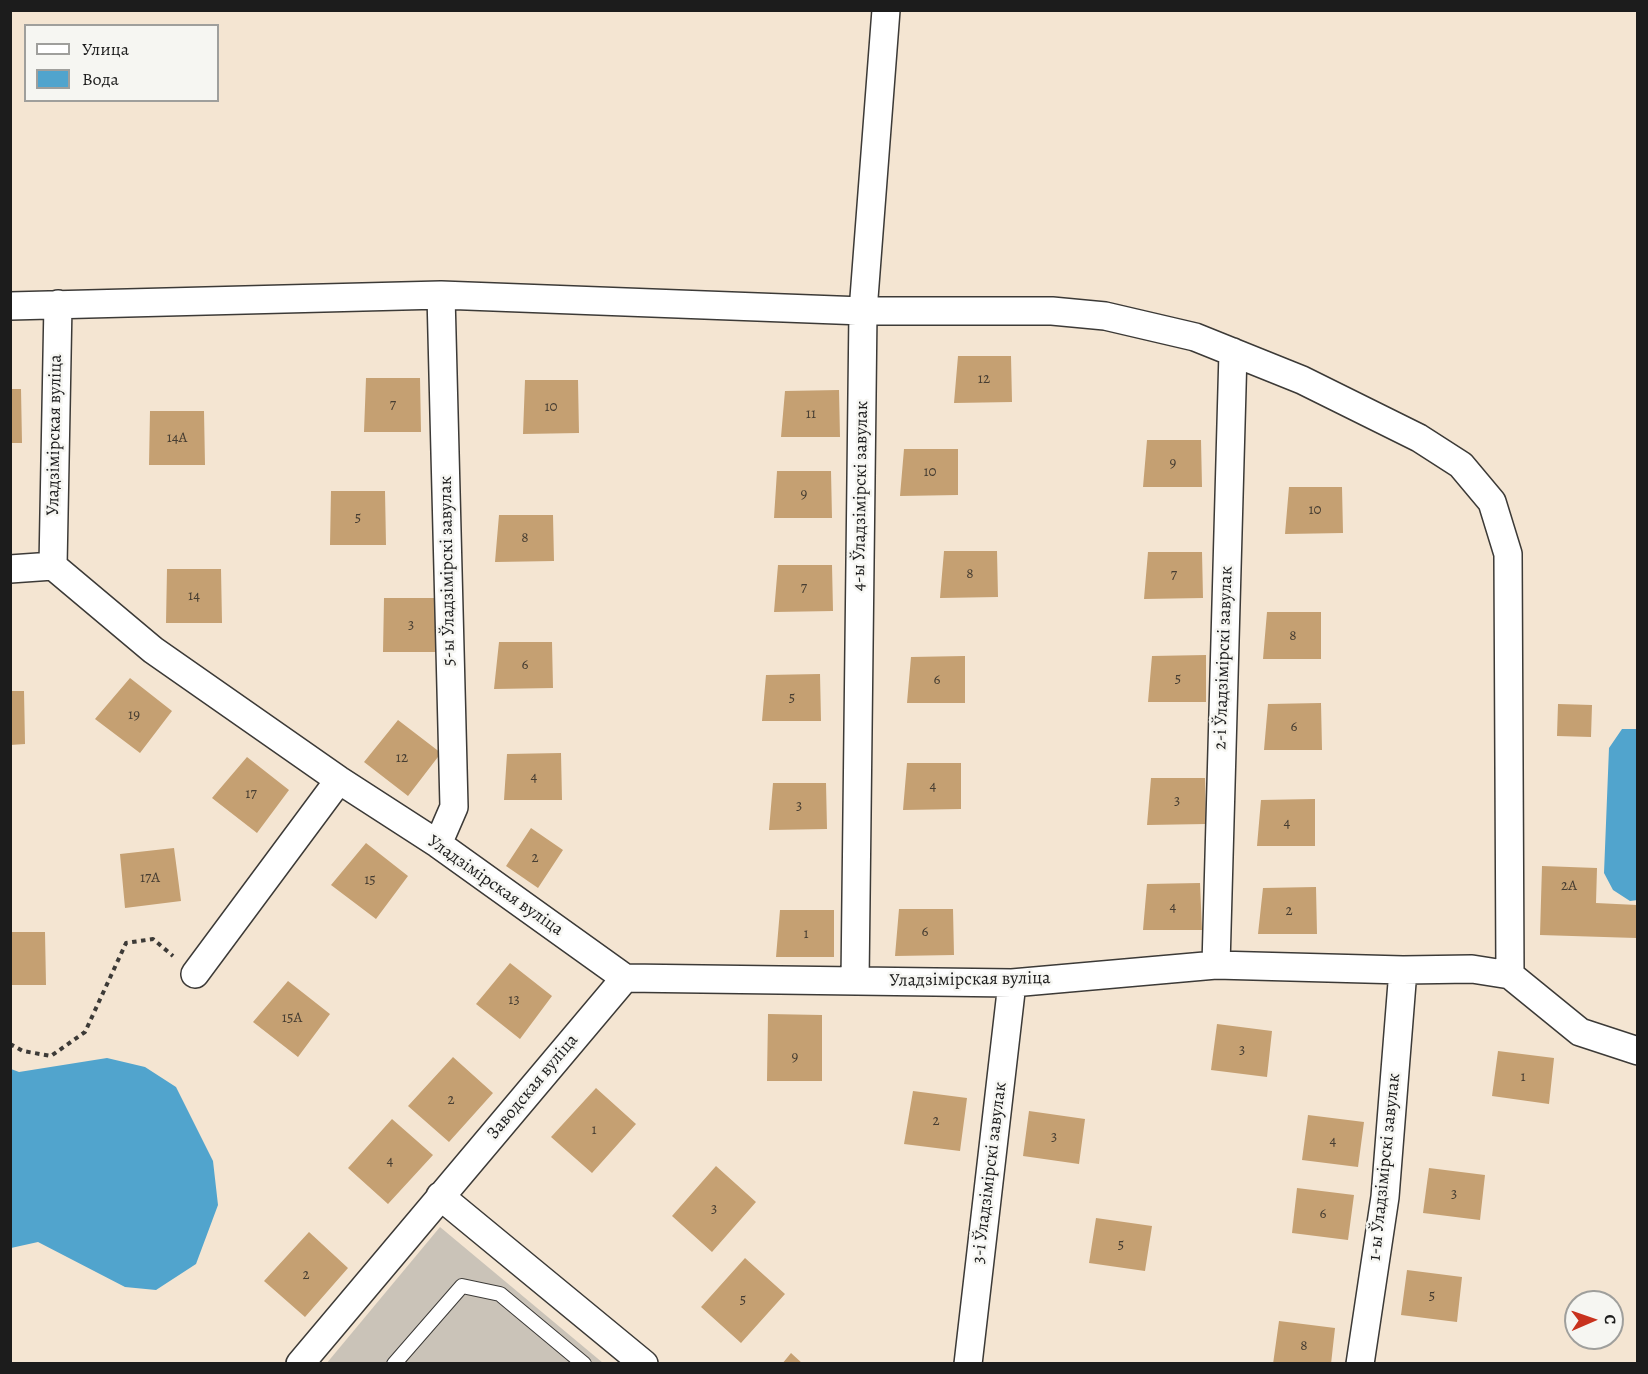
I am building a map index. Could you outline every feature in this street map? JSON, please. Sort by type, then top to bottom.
[{"type":"street","name":"4-ы Ўладзімірскі завулак","points":[[855,981],[864,310],[885,10]]},
{"type":"street","points":[[10,306],[441,294],[864,310],[1052,311],[1105,316],[1195,337],[1302,380],[1419,438],[1461,465],[1492,502],[1508,554],[1510,975],[1580,1032],[1638,1051]]},
{"type":"street","name":"5-ы Ўладзімірскі завулак","points":[[438,844],[454,807],[441,294]]},
{"type":"street","name":"Уладзімірская вуліца","points":[[58,304],[53,566],[153,650],[339,780],[438,844],[625,978],[1012,983],[1216,965],[1403,970],[1472,969],[1510,975]]},
{"type":"street","name":"2-і Ўладзімірскі завулак","points":[[1216,965],[1233,352]]},
{"type":"street","points":[[10,569],[53,566]]},
{"type":"street","points":[[195,974],[339,780]]},
{"type":"street","name":"1-ы Ўладзімірскі завулак","points":[[1360,1364],[1385,1197],[1403,970]]},
{"type":"street","name":"Заводская вуліца","points":[[300,1364],[625,978]]},
{"type":"street","name":"3-і Ўладзімірскі завулак","points":[[968,1364],[1012,983]]},
{"type":"street","points":[[440,1196],[644,1364]]},
{"type":"lane","points":[[394,1364],[462,1286],[500,1294],[584,1364]]},
{"type":"path","points":[[10,1044],[23,1051],[51,1056],[86,1032],[126,943],[153,939],[195,974]]},
{"type":"shaded area","points":[[440,1227],[603,1363],[326,1364]]},
{"type":"water","points":[[1622,729],[1638,729],[1638,900],[1630,901],[1613,890],[1604,873],[1609,748]]},
{"type":"water","points":[[107,1058],[145,1067],[176,1087],[213,1161],[218,1205],[196,1264],[156,1290],[125,1287],[38,1242],[11,1248],[11,1069],[19,1072]]},
{"type":"building","points":[[958,356],[1011,356],[1012,402],[954,403]]},
{"type":"building","points":[[366,378],[420,378],[421,432],[364,432]]},
{"type":"building","points":[[525,380],[578,380],[579,433],[523,434]]},
{"type":"building","points":[[10,389],[21,389],[22,443],[10,443]]},
{"type":"building","points":[[839,390],[840,437],[781,437],[785,391]]},
{"type":"building","points":[[150,411],[204,411],[205,465],[149,465]]},
{"type":"building","points":[[1147,440],[1201,440],[1202,487],[1143,487]]},
{"type":"building","points":[[904,449],[958,449],[958,495],[900,496]]},
{"type":"building","points":[[777,471],[831,471],[832,518],[774,518]]},
{"type":"building","points":[[1289,487],[1342,487],[1343,533],[1285,534]]},
{"type":"building","points":[[331,491],[385,491],[386,545],[330,545]]},
{"type":"building","points":[[499,515],[553,515],[554,561],[495,562]]},
{"type":"building","points":[[944,551],[997,551],[998,597],[940,598]]},
{"type":"building","points":[[1148,552],[1202,552],[1203,598],[1144,599]]},
{"type":"building","points":[[778,565],[832,565],[833,611],[774,612]]},
{"type":"building","points":[[167,569],[221,569],[222,623],[166,623]]},
{"type":"building","points":[[384,598],[438,598],[439,652],[383,652]]},
{"type":"building","points":[[1267,612],[1321,612],[1321,659],[1263,659]]},
{"type":"building","points":[[499,642],[552,642],[553,688],[494,689]]},
{"type":"building","points":[[1206,655],[1206,702],[1148,702],[1152,656]]},
{"type":"building","points":[[965,656],[965,703],[907,703],[911,657]]},
{"type":"building","points":[[820,674],[821,721],[762,721],[766,675]]},
{"type":"building","points":[[130,678],[172,711],[140,753],[95,719]]},
{"type":"building","points":[[10,691],[24,691],[25,744],[10,745]]},
{"type":"building","points":[[1321,703],[1322,750],[1264,750],[1268,704]]},
{"type":"building","points":[[1558,704],[1592,705],[1591,737],[1557,736]]},
{"type":"building","points":[[398,720],[441,753],[408,796],[364,762]]},
{"type":"building","points":[[561,753],[562,800],[504,800],[507,754]]},
{"type":"building","points":[[247,757],[289,790],[257,833],[212,798]]},
{"type":"building","points":[[907,763],[961,763],[961,809],[903,810]]},
{"type":"building","points":[[1151,778],[1205,778],[1206,824],[1147,825]]},
{"type":"building","points":[[773,783],[826,783],[827,829],[769,830]]},
{"type":"building","points":[[1315,799],[1315,846],[1257,846],[1261,800]]},
{"type":"building","points":[[531,828],[563,850],[538,888],[506,866]]},
{"type":"building","points":[[366,843],[408,876],[376,919],[331,885]]},
{"type":"building","points":[[174,848],[181,901],[125,908],[120,854]]},
{"type":"building","points":[[1542,866],[1597,868],[1596,903],[1637,905],[1636,938],[1540,935]]},
{"type":"building","points":[[1200,883],[1202,930],[1143,930],[1147,884]]},
{"type":"building","points":[[1316,887],[1317,934],[1258,934],[1263,888]]},
{"type":"building","points":[[899,909],[953,909],[954,955],[895,956]]},
{"type":"building","points":[[780,910],[834,910],[834,957],[776,957]]},
{"type":"building","points":[[10,932],[45,932],[46,985],[10,985]]},
{"type":"building","points":[[510,963],[552,996],[520,1039],[476,1004]]},
{"type":"building","points":[[288,981],[330,1014],[298,1057],[253,1022]]},
{"type":"building","points":[[768,1014],[822,1015],[822,1081],[767,1081]]},
{"type":"building","points":[[1217,1024],[1272,1031],[1267,1077],[1211,1070]]},
{"type":"building","points":[[1498,1051],[1554,1058],[1549,1104],[1492,1096]]},
{"type":"building","points":[[453,1057],[493,1093],[449,1142],[408,1106]]},
{"type":"building","points":[[596,1088],[636,1124],[592,1173],[551,1137]]},
{"type":"building","points":[[913,1091],[967,1098],[960,1151],[904,1144]]},
{"type":"building","points":[[1029,1111],[1085,1119],[1079,1164],[1023,1156]]},
{"type":"building","points":[[1308,1115],[1364,1122],[1358,1167],[1302,1160]]},
{"type":"building","points":[[392,1119],[433,1155],[388,1204],[348,1168]]},
{"type":"building","points":[[716,1166],[756,1202],[712,1252],[672,1216]]},
{"type":"building","points":[[1429,1168],[1485,1175],[1480,1220],[1423,1213]]},
{"type":"building","points":[[1297,1188],[1354,1195],[1348,1240],[1292,1233]]},
{"type":"building","points":[[1096,1218],[1152,1226],[1145,1271],[1089,1263]]},
{"type":"building","points":[[309,1232],[348,1268],[305,1317],[264,1281]]},
{"type":"building","points":[[745,1258],[785,1294],[741,1343],[701,1307]]},
{"type":"building","points":[[1407,1270],[1462,1277],[1457,1322],[1401,1315]]},
{"type":"building","points":[[1279,1321],[1335,1328],[1331,1364],[1273,1364]]},
{"type":"building","points":[[791,1353],[803,1364],[782,1364]]}]
